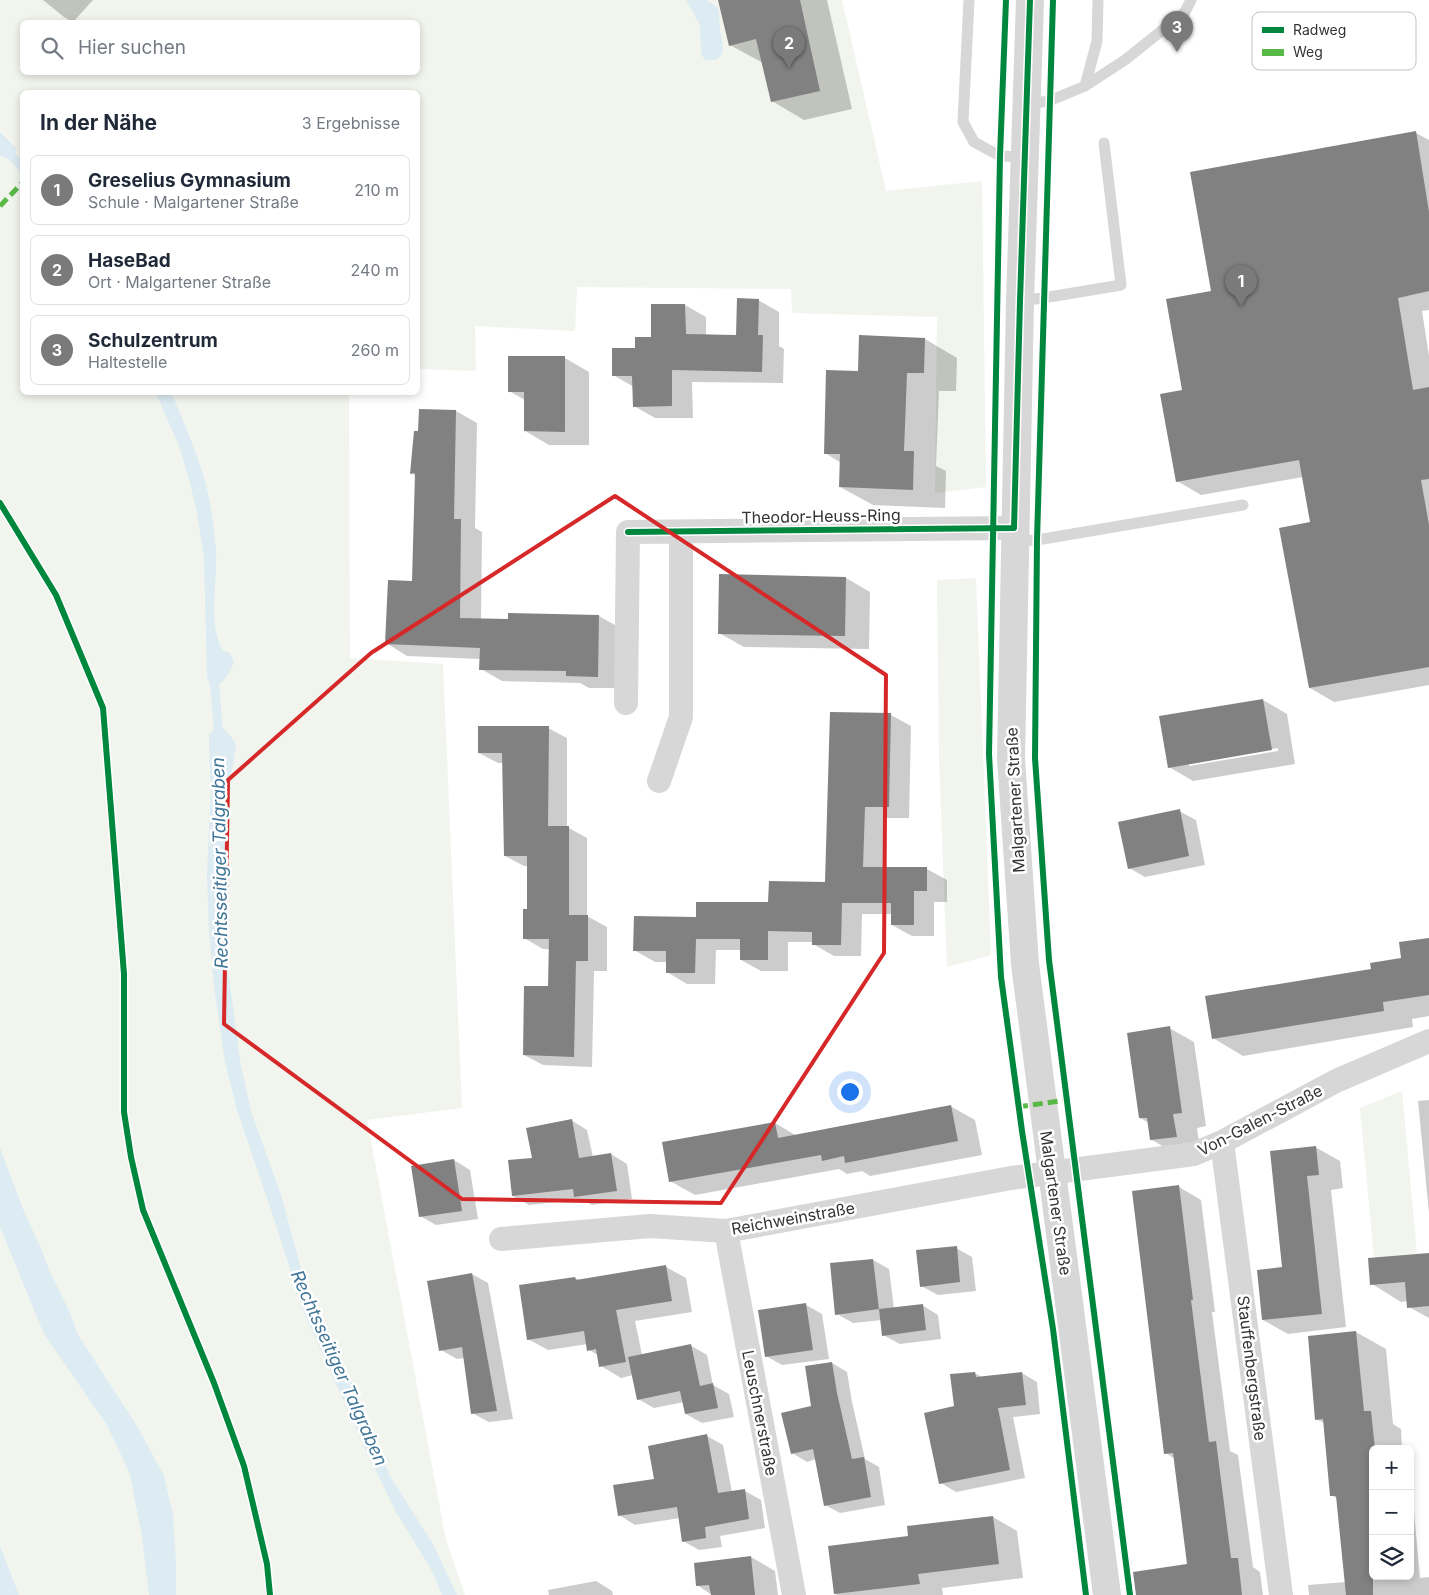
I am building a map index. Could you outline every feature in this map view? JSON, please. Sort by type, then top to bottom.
[{"type":"street","name":"Malgartener Straße","points":[[1030,0],[1020,301],[1010,759],[1025,964],[1107,1595]]},
{"type":"street","name":"Theodor-Heuss-Ring","points":[[626,703],[628,532],[1014,534]]},
{"type":"street","points":[[659,781],[681,717],[681,532]]},
{"type":"street","name":"Von-Galen-Straße","points":[[1052,1172],[1194,1154],[1222,1142],[1336,1081],[1429,1041]]},
{"type":"street","name":"Stauffenbergstraße","points":[[1222,1142],[1281,1595]]},
{"type":"street","name":"Reichweinstraße","points":[[501,1239],[650,1226],[726,1231],[1052,1172]]},
{"type":"street","name":"Leuschnerstraße","points":[[726,1231],[794,1595]]},
{"type":"lane","points":[[968,0],[963,122],[974,142],[1000,156],[1024,157]]},
{"type":"lane","points":[[1085,86],[1097,41],[1098,0]]},
{"type":"lane","points":[[1027,104],[1050,101],[1085,86],[1125,60],[1185,12],[1191,0]]},
{"type":"lane","points":[[1020,301],[1121,285],[1104,143]]},
{"type":"lane","points":[[1014,534],[1037,540],[1243,506]]},
{"type":"highlighted area","points":[[615,496],[886,675],[884,953],[721,1203],[462,1199],[224,1024],[228,780],[371,653]]},
{"type":"shaded area","points":[[0,0],[842,0],[886,191],[982,181],[986,487],[935,493],[937,317],[792,313],[791,289],[577,287],[575,331],[475,326],[476,371],[420,369],[420,90],[20,90],[20,395],[349,395],[350,658],[443,664],[462,1108],[367,1120],[446,1540],[465,1595],[0,1595]]},
{"type":"shaded area","points":[[976,578],[991,955],[947,967],[939,759],[937,580]]},
{"type":"shaded area","points":[[1402,1091],[1417,1254],[1374,1258],[1360,1108]]},
{"type":"water","points":[[686,0],[707,0],[718,8],[723,49],[720,57],[716,60],[706,60],[701,55],[700,25]]},
{"type":"water","points":[[0,132],[17,149],[13,157],[6,158],[0,155]]},
{"type":"water","points":[[157,395],[172,395],[197,457],[210,501],[216,550],[215,628],[223,651],[230,653],[234,662],[226,677],[214,688],[210,685],[207,677],[204,558],[197,513],[179,446]]},
{"type":"water","points":[[218,727],[223,728],[236,745],[231,776],[223,908],[227,963],[241,1066],[251,1111],[281,1195],[306,1287],[314,1308],[348,1374],[390,1476],[433,1544],[457,1595],[442,1595],[432,1571],[396,1512],[364,1446],[305,1315],[237,1110],[225,1062],[215,994],[209,932],[207,875],[211,790],[209,735]]},
{"type":"water","points":[[0,1148],[25,1214],[78,1335],[137,1426],[164,1476],[173,1515],[176,1595],[149,1595],[142,1537],[130,1474],[107,1425],[44,1334],[0,1227]]},
{"type":"water","points":[[0,1546],[19,1595],[0,1595]]},
{"type":"building","points":[[718,0],[800,0],[820,91],[771,102],[756,39],[729,46]]},
{"type":"building","points":[[1416,131],[1429,212],[1429,291],[1398,298],[1413,390],[1429,387],[1429,479],[1421,480],[1429,525],[1429,667],[1309,688],[1279,528],[1310,522],[1299,460],[1176,482],[1160,394],[1182,390],[1166,299],[1211,291],[1190,172]]},
{"type":"building","points":[[737,298],[759,299],[758,335],[763,335],[762,372],[672,370],[672,406],[633,407],[632,376],[612,376],[612,348],[635,348],[635,337],[651,337],[651,304],[685,304],[686,334],[736,335]]},
{"type":"building","points":[[859,335],[925,338],[924,373],[907,373],[904,451],[914,451],[913,490],[839,487],[840,454],[824,454],[826,370],[858,371]]},
{"type":"building","points":[[508,356],[565,356],[565,432],[524,431],[524,392],[508,392]]},
{"type":"building","points":[[419,409],[456,410],[454,519],[461,519],[460,618],[508,619],[508,613],[599,615],[598,677],[566,676],[566,671],[479,670],[480,648],[385,644],[388,580],[412,581],[415,473],[410,474],[414,431],[418,431]]},
{"type":"building","points":[[719,574],[846,577],[845,636],[718,634]]},
{"type":"building","points":[[1263,699],[1272,750],[1168,768],[1159,716]]},
{"type":"building","points":[[830,712],[891,713],[889,807],[865,807],[863,867],[927,867],[927,891],[914,891],[914,925],[891,925],[891,903],[842,903],[841,945],[812,945],[812,932],[768,931],[768,960],[740,960],[740,939],[696,939],[695,973],[666,973],[666,951],[633,951],[634,916],[696,917],[696,902],[768,902],[769,881],[825,882]]},
{"type":"building","points":[[478,726],[549,726],[548,826],[569,826],[569,915],[588,915],[588,961],[576,961],[574,1057],[523,1055],[524,986],[548,986],[549,939],[523,939],[523,909],[527,909],[527,856],[504,856],[502,753],[478,753]]},
{"type":"building","points":[[1180,809],[1189,856],[1128,869],[1118,822]]},
{"type":"building","points":[[1429,938],[1429,995],[1383,1002],[1384,1011],[1212,1039],[1205,996],[1371,969],[1370,963],[1401,958],[1399,942]]},
{"type":"building","points":[[1170,1026],[1182,1113],[1173,1114],[1177,1137],[1150,1140],[1147,1118],[1139,1118],[1127,1033]]},
{"type":"building","points":[[951,1105],[958,1141],[845,1163],[844,1156],[822,1161],[821,1155],[669,1182],[662,1142],[775,1122],[778,1138]]},
{"type":"building","points":[[572,1119],[579,1158],[611,1153],[617,1191],[574,1197],[573,1189],[512,1196],[508,1160],[532,1158],[526,1128]]},
{"type":"building","points":[[1316,1146],[1319,1175],[1307,1176],[1322,1314],[1262,1320],[1257,1270],[1282,1267],[1270,1151]]},
{"type":"building","points":[[454,1159],[462,1211],[419,1217],[411,1166]]},
{"type":"building","points":[[1179,1185],[1209,1442],[1216,1441],[1231,1558],[1238,1558],[1242,1595],[1136,1595],[1133,1572],[1187,1564],[1173,1453],[1164,1454],[1132,1191]]},
{"type":"building","points":[[957,1246],[960,1282],[920,1287],[916,1250]]},
{"type":"building","points":[[1429,1253],[1429,1306],[1407,1308],[1405,1282],[1370,1285],[1368,1258]]},
{"type":"building","points":[[873,1259],[879,1309],[835,1315],[830,1263]]},
{"type":"building","points":[[666,1265],[672,1301],[616,1310],[626,1362],[599,1367],[596,1349],[587,1351],[584,1331],[527,1340],[519,1285],[575,1277],[576,1280]]},
{"type":"building","points":[[472,1273],[497,1411],[471,1414],[462,1347],[439,1351],[427,1281]]},
{"type":"building","points":[[806,1303],[813,1350],[765,1357],[758,1310]]},
{"type":"building","points":[[923,1304],[926,1330],[882,1336],[879,1309]]},
{"type":"building","points":[[1356,1331],[1364,1411],[1371,1411],[1375,1445],[1369,1445],[1369,1580],[1373,1580],[1373,1595],[1346,1595],[1336,1496],[1330,1496],[1323,1419],[1315,1420],[1308,1336]]},
{"type":"building","points":[[691,1344],[700,1386],[713,1383],[718,1408],[685,1414],[680,1391],[637,1400],[628,1357]]},
{"type":"building","points":[[832,1362],[852,1459],[864,1457],[871,1497],[824,1506],[813,1449],[791,1454],[781,1413],[811,1406],[805,1366]]},
{"type":"building","points":[[975,1372],[976,1377],[1022,1372],[1026,1405],[998,1408],[1010,1470],[939,1484],[924,1413],[954,1406],[950,1374]]},
{"type":"building","points":[[707,1434],[718,1493],[745,1489],[749,1519],[705,1527],[706,1538],[682,1542],[677,1507],[618,1516],[613,1485],[654,1479],[648,1446]]},
{"type":"building","points":[[993,1516],[999,1564],[918,1574],[920,1584],[834,1594],[828,1546],[908,1536],[907,1526]]},
{"type":"building","points":[[751,1556],[755,1595],[711,1595],[709,1585],[696,1586],[694,1563]]},
{"type":"waterway","name":"Rechtsseitiger Talgraben","points":[[0,144],[20,165]]},
{"type":"waterway","name":"Rechtsseitiger Talgraben","points":[[214,677],[219,739]]},
{"type":"marked path","points":[[0,206],[20,185]]},
{"type":"marked path","points":[[1018,1107],[1066,1100]]},
{"type":"cycle path","points":[[1006,0],[1000,156],[989,754],[1001,977],[1022,1131],[1053,1329],[1086,1595]]},
{"type":"cycle path","points":[[628,532],[1014,528],[1030,0]]},
{"type":"cycle path","points":[[1053,0],[1037,540],[1035,758],[1049,960],[1130,1595]]},
{"type":"cycle path","points":[[0,503],[56,595],[103,708],[124,974],[124,1112],[131,1157],[143,1210],[214,1383],[244,1466],[267,1564],[270,1595]]},
{"type":"place","name":"Schulzentrum","points":[[1177,52]]},
{"type":"place","name":"HaseBad","points":[[789,68]]},
{"type":"place","name":"Greselius Gymnasium","points":[[1241,306]]}]
